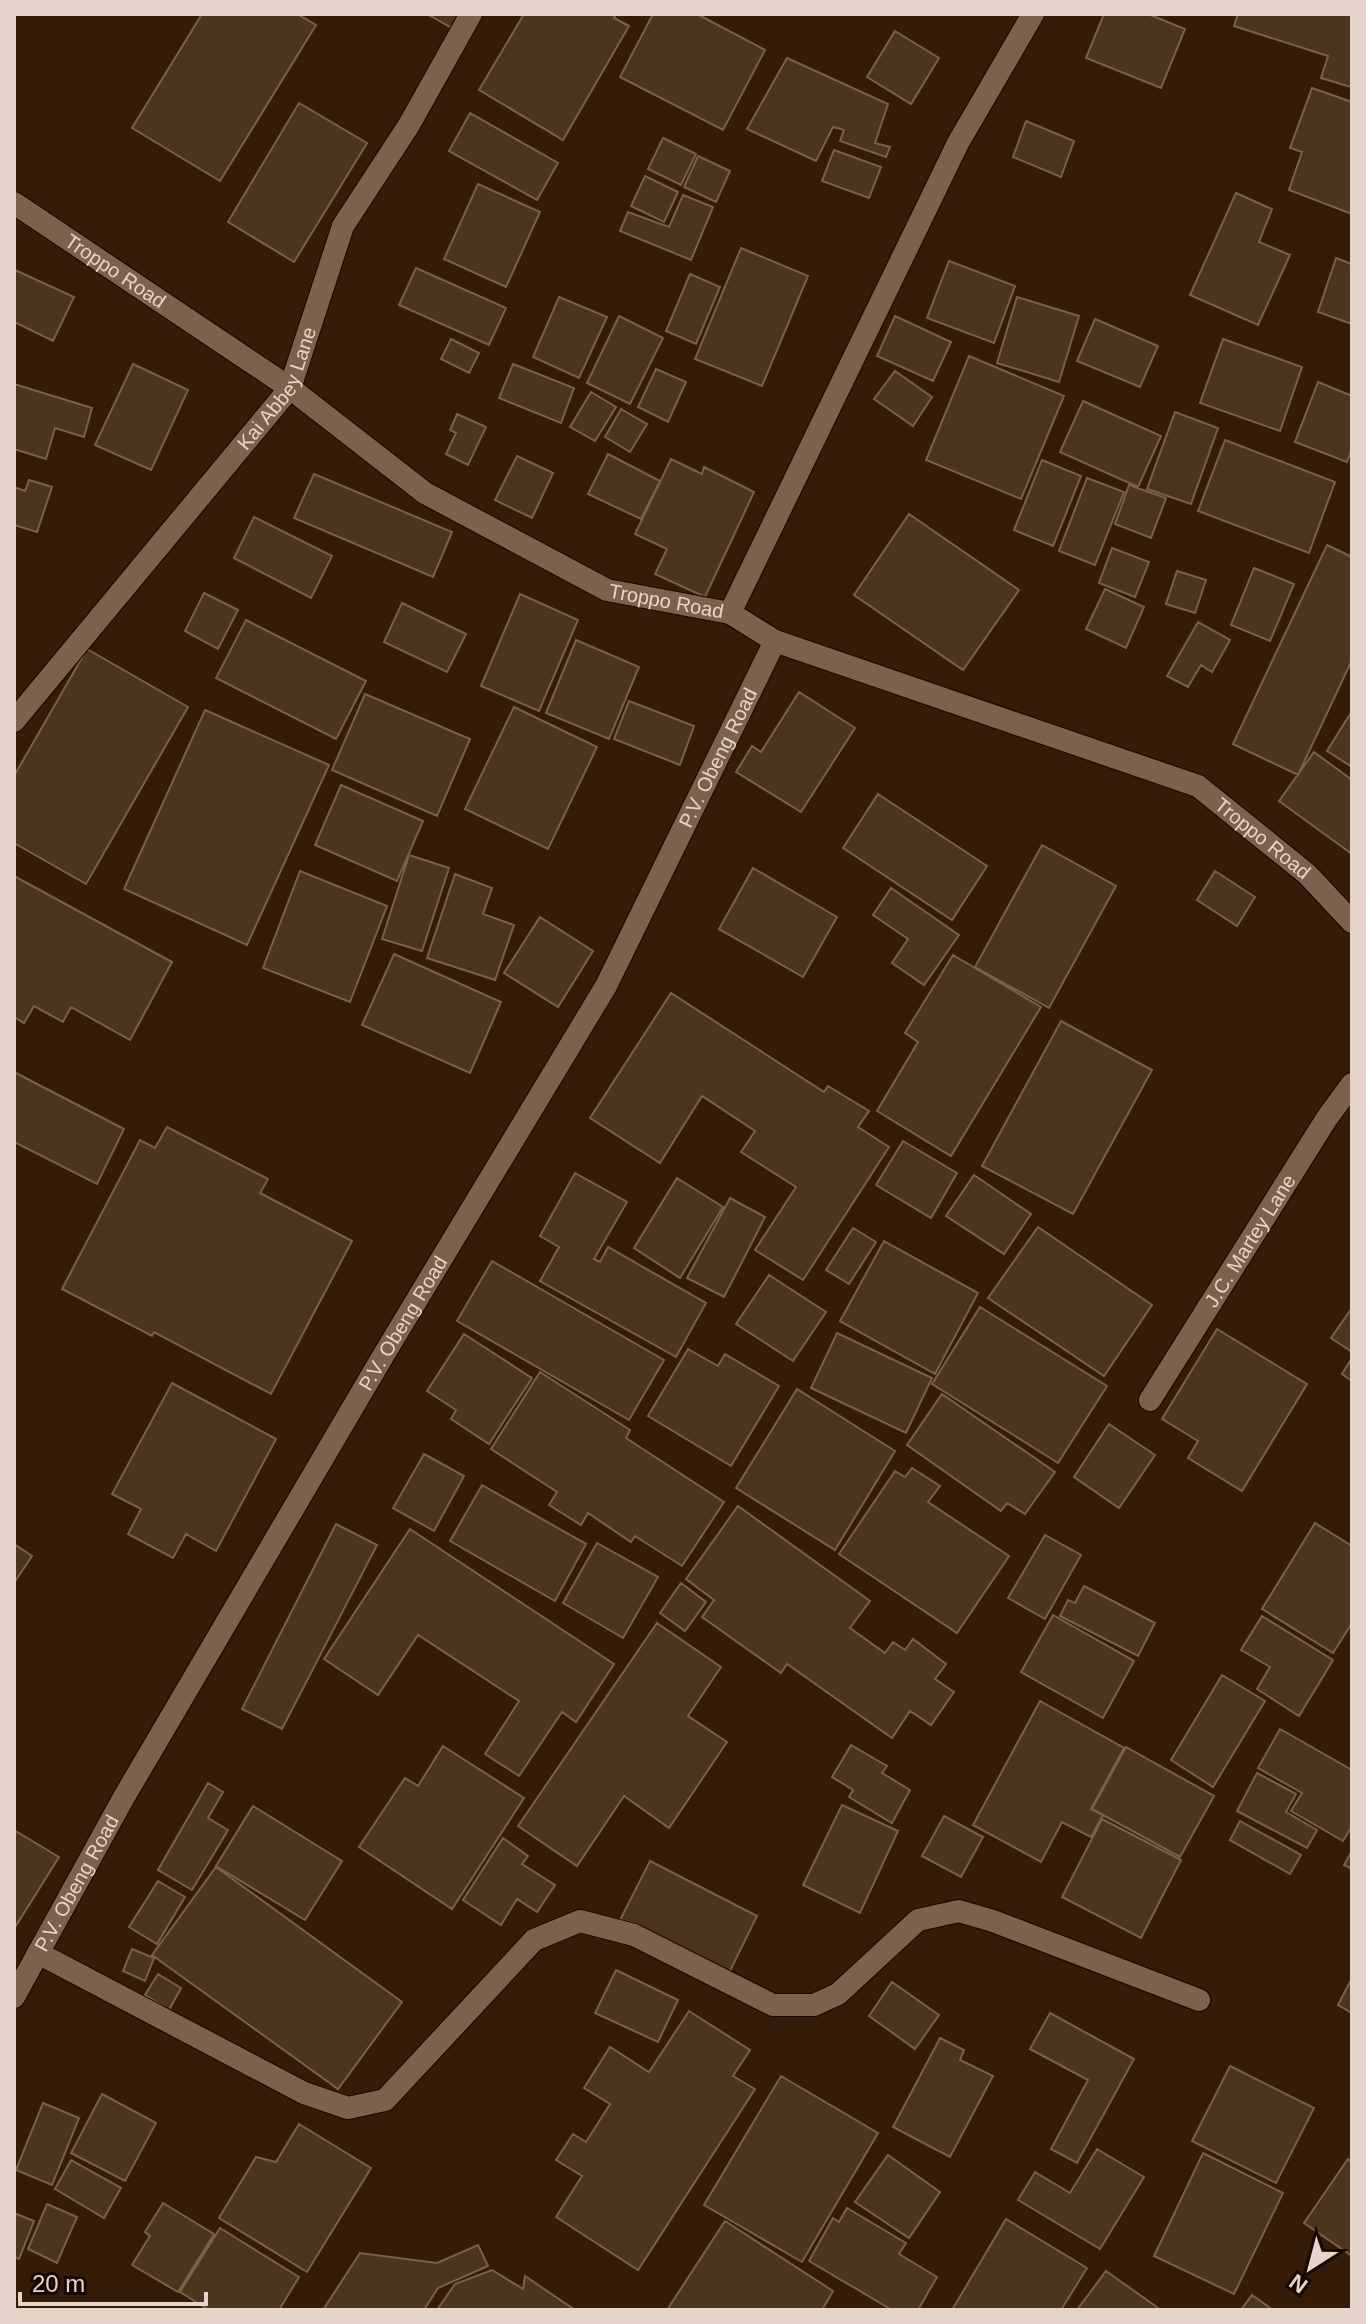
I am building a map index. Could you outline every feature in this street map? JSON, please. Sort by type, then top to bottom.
[{"type":"street","name":"Kai Abbey Lane","points":[[14,721],[290,388],[343,226],[409,125],[471,14]]},
{"type":"street","points":[[730,613],[958,143],[1033,14]]},
{"type":"street","name":"Troppo Road","points":[[14,203],[290,388],[425,493],[607,590],[730,613],[775,641],[1198,786],[1307,874],[1352,922]]},
{"type":"street","name":"P.V. Obeng Road","points":[[14,1997],[124,1797],[383,1356],[606,986],[775,641]]},
{"type":"street","name":"J.C. Martey Lane","points":[[1150,1400],[1327,1118],[1352,1084]]},
{"type":"street","points":[[38,1953],[304,2093],[348,2108],[385,2100],[534,1940],[580,1921],[634,1935],[773,2005],[814,2005],[838,1994],[918,1920],[959,1911],[993,1921],[1199,2000]]},
{"type":"building","points":[[202,14],[297,14],[316,25],[220,181],[132,128]]},
{"type":"building","points":[[427,14],[459,14],[452,28]]},
{"type":"building","points":[[524,14],[616,14],[614,18],[629,26],[563,140],[479,90]]},
{"type":"building","points":[[653,14],[697,14],[765,50],[723,130],[620,77]]},
{"type":"building","points":[[1104,14],[1148,14],[1185,29],[1161,88],[1086,58]]},
{"type":"building","points":[[1238,14],[1352,14],[1351,87],[1321,78],[1328,56],[1234,26]]},
{"type":"building","points":[[895,31],[939,58],[911,104],[867,77]]},
{"type":"building","points":[[787,58],[888,104],[875,143],[890,147],[886,157],[840,141],[844,130],[833,127],[816,161],[747,129]]},
{"type":"building","points":[[1312,88],[1352,102],[1352,214],[1289,190],[1302,152],[1290,148]]},
{"type":"building","points":[[299,103],[367,143],[294,262],[228,222]]},
{"type":"building","points":[[470,113],[558,163],[537,200],[449,151]]},
{"type":"building","points":[[1026,121],[1074,141],[1061,177],[1013,157]]},
{"type":"building","points":[[663,138],[696,154],[681,185],[648,169]]},
{"type":"building","points":[[834,150],[881,167],[869,198],[822,181]]},
{"type":"building","points":[[698,156],[730,171],[716,202],[684,187]]},
{"type":"building","points":[[645,176],[678,192],[664,222],[631,206]]},
{"type":"building","points":[[478,184],[540,212],[506,287],[444,259]]},
{"type":"building","points":[[1236,193],[1272,209],[1259,242],[1290,255],[1258,325],[1190,295]]},
{"type":"building","points":[[683,195],[713,207],[691,260],[620,231],[628,212],[669,227]]},
{"type":"building","points":[[741,248],[808,276],[762,386],[695,359]]},
{"type":"building","points":[[1336,258],[1352,264],[1352,324],[1318,312]]},
{"type":"building","points":[[949,261],[1015,286],[994,343],[927,318]]},
{"type":"building","points":[[416,268],[506,308],[489,345],[399,305]]},
{"type":"building","points":[[15,270],[74,297],[53,341],[14,322]]},
{"type":"building","points":[[690,274],[720,287],[696,344],[666,331]]},
{"type":"building","points":[[559,297],[607,317],[579,378],[533,357]]},
{"type":"building","points":[[1017,297],[1079,316],[1059,382],[997,363]]},
{"type":"building","points":[[619,316],[663,338],[630,404],[587,383]]},
{"type":"building","points":[[895,316],[951,342],[933,381],[877,356]]},
{"type":"building","points":[[1095,319],[1158,346],[1140,387],[1077,361]]},
{"type":"building","points":[[451,339],[479,353],[469,373],[441,359]]},
{"type":"building","points":[[1223,339],[1302,367],[1280,431],[1200,403]]},
{"type":"building","points":[[969,356],[1064,396],[1021,499],[926,460]]},
{"type":"building","points":[[133,364],[188,390],[151,470],[95,445]]},
{"type":"building","points":[[513,364],[574,388],[561,423],[499,398]]},
{"type":"building","points":[[656,369],[686,382],[668,422],[638,407]]},
{"type":"building","points":[[895,371],[932,397],[913,426],[874,399]]},
{"type":"building","points":[[1318,382],[1352,396],[1352,448],[1347,462],[1295,442]]},
{"type":"building","points":[[14,384],[92,408],[84,437],[55,428],[46,459],[14,449]]},
{"type":"building","points":[[591,392],[616,407],[595,441],[570,427]]},
{"type":"building","points":[[1083,401],[1161,436],[1138,487],[1060,452]]},
{"type":"building","points":[[621,409],[647,424],[630,452],[605,437]]},
{"type":"building","points":[[1175,412],[1218,428],[1191,504],[1147,489]]},
{"type":"building","points":[[457,414],[486,427],[468,465],[446,454],[456,433],[450,430]]},
{"type":"building","points":[[1225,440],[1335,482],[1309,553],[1198,511]]},
{"type":"building","points":[[608,454],[660,481],[641,519],[588,494]]},
{"type":"building","points":[[517,456],[553,473],[532,518],[495,500]]},
{"type":"building","points":[[671,459],[702,474],[704,467],[754,492],[705,597],[655,574],[667,549],[635,534]]},
{"type":"building","points":[[1042,460],[1081,476],[1053,546],[1014,530]]},
{"type":"building","points":[[314,474],[452,532],[433,577],[294,518]]},
{"type":"building","points":[[1087,478],[1124,492],[1095,565],[1059,551]]},
{"type":"building","points":[[29,480],[52,487],[37,532],[14,525],[14,487],[25,491]]},
{"type":"building","points":[[1129,485],[1166,498],[1151,538],[1115,524]]},
{"type":"building","points":[[909,514],[1019,590],[963,670],[854,595]]},
{"type":"building","points":[[254,517],[332,556],[311,598],[234,558]]},
{"type":"building","points":[[1327,545],[1352,557],[1352,660],[1298,775],[1233,744]]},
{"type":"building","points":[[1112,548],[1149,562],[1135,597],[1099,583]]},
{"type":"building","points":[[1254,568],[1294,584],[1270,641],[1231,625]]},
{"type":"building","points":[[1177,571],[1206,580],[1195,613],[1166,604]]},
{"type":"building","points":[[1105,589],[1144,607],[1126,648],[1086,629]]},
{"type":"building","points":[[204,593],[238,610],[218,649],[185,631]]},
{"type":"building","points":[[520,594],[578,620],[539,711],[481,686]]},
{"type":"building","points":[[402,603],[466,634],[447,672],[384,642]]},
{"type":"building","points":[[246,620],[366,681],[336,739],[216,678]]},
{"type":"building","points":[[1198,622],[1230,640],[1212,672],[1201,665],[1188,687],[1167,676]]},
{"type":"building","points":[[576,640],[639,667],[609,739],[546,713]]},
{"type":"building","points":[[87,649],[188,707],[86,884],[14,843],[14,776]]},
{"type":"building","points":[[799,692],[855,728],[801,812],[736,772],[752,746],[761,752]]},
{"type":"building","points":[[365,694],[470,739],[437,816],[332,770]]},
{"type":"building","points":[[629,701],[694,726],[680,765],[614,739]]},
{"type":"building","points":[[514,707],[597,747],[548,849],[465,809]]},
{"type":"building","points":[[205,710],[329,765],[247,945],[124,889]]},
{"type":"building","points":[[1352,711],[1352,767],[1327,751]]},
{"type":"building","points":[[1314,752],[1352,780],[1352,854],[1279,801]]},
{"type":"building","points":[[341,785],[423,821],[397,881],[315,845]]},
{"type":"building","points":[[878,794],[987,866],[952,920],[843,848]]},
{"type":"building","points":[[1042,845],[1116,886],[1049,1008],[975,967]]},
{"type":"building","points":[[409,855],[449,868],[422,951],[382,939]]},
{"type":"building","points":[[753,868],[837,917],[803,977],[719,929]]},
{"type":"building","points":[[300,871],[387,906],[350,1002],[263,968]]},
{"type":"building","points":[[1215,871],[1255,897],[1237,926],[1197,900]]},
{"type":"building","points":[[455,874],[492,888],[483,914],[514,925],[495,980],[427,958]]},
{"type":"building","points":[[14,876],[172,962],[130,1040],[71,1007],[63,1022],[34,1006],[24,1023],[14,1017]]},
{"type":"building","points":[[891,888],[959,935],[924,985],[892,963],[908,939],[873,915]]},
{"type":"building","points":[[540,917],[593,951],[558,1007],[504,973]]},
{"type":"building","points":[[394,954],[501,1002],[470,1073],[362,1025]]},
{"type":"building","points":[[953,955],[1041,1007],[951,1156],[877,1111],[918,1042],[905,1033]]},
{"type":"building","points":[[671,993],[824,1092],[828,1086],[869,1111],[858,1127],[889,1147],[803,1280],[755,1250],[796,1187],[741,1152],[755,1131],[702,1096],[660,1163],[590,1118]]},
{"type":"building","points":[[1061,1021],[1152,1070],[1073,1214],[982,1166]]},
{"type":"building","points":[[14,1072],[124,1129],[97,1184],[14,1142]]},
{"type":"building","points":[[167,1127],[268,1179],[260,1193],[352,1241],[271,1394],[154,1332],[152,1336],[62,1289],[140,1140],[155,1148]]},
{"type":"building","points":[[903,1141],[957,1173],[931,1218],[876,1185]]},
{"type":"building","points":[[575,1173],[627,1202],[594,1259],[600,1262],[608,1247],[706,1303],[676,1357],[540,1281],[559,1247],[540,1236]]},
{"type":"building","points":[[974,1175],[1031,1214],[1004,1254],[946,1216]]},
{"type":"building","points":[[677,1178],[723,1207],[680,1278],[634,1248]]},
{"type":"building","points":[[730,1198],[765,1217],[724,1297],[687,1278]]},
{"type":"building","points":[[1038,1227],[1152,1305],[1104,1376],[988,1298]]},
{"type":"building","points":[[853,1228],[876,1242],[849,1284],[826,1270]]},
{"type":"building","points":[[884,1241],[978,1293],[935,1374],[840,1321]]},
{"type":"building","points":[[492,1261],[664,1360],[629,1420],[457,1321]]},
{"type":"building","points":[[769,1275],[826,1312],[793,1361],[736,1324]]},
{"type":"building","points":[[980,1307],[1107,1386],[1058,1463],[932,1384]]},
{"type":"building","points":[[1352,1308],[1352,1352],[1331,1338]]},
{"type":"building","points":[[1217,1329],[1307,1384],[1242,1491],[1188,1458],[1198,1441],[1162,1419]]},
{"type":"building","points":[[837,1333],[932,1378],[906,1433],[811,1388]]},
{"type":"building","points":[[464,1334],[532,1378],[489,1444],[451,1419],[456,1410],[427,1391]]},
{"type":"building","points":[[688,1349],[718,1366],[725,1354],[779,1386],[731,1466],[648,1416]]},
{"type":"building","points":[[1352,1358],[1352,1381],[1342,1374]]},
{"type":"building","points":[[540,1372],[630,1430],[626,1438],[724,1502],[682,1566],[635,1536],[631,1542],[588,1513],[581,1525],[549,1505],[557,1492],[491,1449]]},
{"type":"building","points":[[172,1383],[276,1439],[216,1551],[186,1534],[173,1558],[128,1534],[141,1509],[112,1494]]},
{"type":"building","points":[[797,1389],[895,1451],[835,1550],[736,1488]]},
{"type":"building","points":[[942,1394],[1055,1472],[1025,1514],[1007,1503],[1001,1511],[907,1445]]},
{"type":"building","points":[[1109,1424],[1155,1455],[1119,1508],[1074,1477]]},
{"type":"building","points":[[424,1454],[464,1476],[434,1531],[393,1508]]},
{"type":"building","points":[[912,1468],[940,1486],[928,1502],[1009,1556],[957,1633],[839,1554],[895,1471],[905,1477]]},
{"type":"building","points":[[482,1485],[586,1544],[555,1601],[450,1541]]},
{"type":"building","points":[[738,1506],[870,1601],[850,1628],[885,1653],[893,1642],[905,1650],[913,1639],[946,1664],[935,1679],[954,1692],[931,1725],[910,1711],[892,1738],[787,1664],[781,1673],[702,1617],[714,1600],[686,1579]]},
{"type":"building","points":[[1315,1523],[1352,1546],[1352,1623],[1333,1653],[1262,1609]]},
{"type":"building","points":[[336,1524],[377,1545],[282,1729],[242,1709]]},
{"type":"building","points":[[410,1529],[614,1664],[576,1722],[562,1712],[519,1776],[485,1754],[519,1701],[418,1635],[378,1695],[324,1659]]},
{"type":"building","points":[[1045,1535],[1081,1555],[1045,1619],[1008,1598]]},
{"type":"building","points":[[597,1543],[658,1577],[623,1638],[563,1603]]},
{"type":"building","points":[[14,1544],[32,1556],[14,1583]]},
{"type":"building","points":[[681,1583],[706,1602],[685,1631],[660,1613]]},
{"type":"building","points":[[1084,1586],[1155,1623],[1138,1656],[1060,1616],[1068,1600],[1075,1603]]},
{"type":"building","points":[[1053,1615],[1134,1661],[1103,1718],[1021,1672]]},
{"type":"building","points":[[1262,1616],[1333,1660],[1299,1716],[1257,1689],[1270,1667],[1241,1650]]},
{"type":"building","points":[[657,1623],[721,1667],[688,1716],[727,1742],[669,1828],[624,1796],[577,1866],[518,1826]]},
{"type":"building","points":[[1222,1675],[1265,1701],[1213,1787],[1171,1760]]},
{"type":"building","points":[[1040,1701],[1124,1748],[1091,1809],[1103,1815],[1091,1837],[1062,1822],[1041,1862],[973,1825]]},
{"type":"building","points":[[1280,1729],[1352,1770],[1352,1826],[1343,1841],[1291,1811],[1302,1793],[1258,1768]]},
{"type":"building","points":[[851,1745],[887,1766],[882,1773],[910,1790],[892,1823],[849,1797],[853,1790],[832,1777]]},
{"type":"building","points":[[443,1746],[524,1798],[452,1909],[359,1847],[405,1778],[418,1786]]},
{"type":"building","points":[[1126,1747],[1214,1796],[1180,1857],[1092,1809]]},
{"type":"building","points":[[1257,1773],[1296,1794],[1286,1812],[1317,1830],[1307,1848],[1237,1811]]},
{"type":"building","points":[[208,1783],[223,1792],[208,1818],[228,1830],[192,1890],[158,1870]]},
{"type":"building","points":[[842,1805],[898,1831],[860,1913],[803,1885]]},
{"type":"building","points":[[253,1806],[342,1861],[305,1920],[216,1866]]},
{"type":"building","points":[[944,1816],[983,1837],[961,1877],[922,1856]]},
{"type":"building","points":[[1102,1819],[1181,1860],[1141,1938],[1062,1897]]},
{"type":"building","points":[[1240,1821],[1301,1855],[1290,1874],[1230,1840]]},
{"type":"building","points":[[14,1830],[59,1857],[14,1929]]},
{"type":"building","points":[[503,1838],[528,1856],[522,1864],[555,1885],[537,1912],[517,1899],[501,1925],[463,1900]]},
{"type":"building","points":[[1352,1851],[1352,1869],[1344,1865]]},
{"type":"building","points":[[650,1861],[757,1916],[728,1975],[620,1920]]},
{"type":"building","points":[[216,1867],[402,2002],[338,2089],[152,1955]]},
{"type":"building","points":[[158,1881],[185,1897],[157,1944],[129,1927]]},
{"type":"building","points":[[132,1949],[154,1958],[145,1981],[123,1971]]},
{"type":"building","points":[[616,1970],[678,2000],[658,2042],[595,2013]]},
{"type":"building","points":[[158,1974],[181,1988],[169,2010],[145,1995]]},
{"type":"building","points":[[1352,1978],[1352,2013],[1338,2005]]},
{"type":"building","points":[[892,1982],[939,2015],[915,2049],[869,2016]]},
{"type":"building","points":[[689,2011],[750,2050],[733,2076],[755,2089],[638,2270],[556,2217],[582,2176],[556,2160],[573,2134],[586,2142],[610,2104],[584,2088],[610,2047],[649,2072]]},
{"type":"building","points":[[1050,2013],[1134,2059],[1077,2163],[1051,2149],[1088,2080],[1030,2049]]},
{"type":"building","points":[[940,2038],[964,2050],[960,2060],[993,2076],[950,2157],[893,2127]]},
{"type":"building","points":[[1230,2066],[1314,2108],[1276,2183],[1192,2141]]},
{"type":"building","points":[[781,2076],[878,2133],[802,2262],[704,2205]]},
{"type":"building","points":[[102,2094],[156,2123],[125,2181],[71,2153]]},
{"type":"building","points":[[43,2103],[79,2118],[52,2185],[16,2170]]},
{"type":"building","points":[[299,2124],[371,2168],[307,2272],[219,2218],[256,2157],[276,2162]]},
{"type":"building","points":[[1097,2149],[1144,2177],[1100,2249],[1018,2200],[1035,2172],[1070,2193]]},
{"type":"building","points":[[1203,2153],[1283,2193],[1234,2294],[1154,2256]]},
{"type":"building","points":[[888,2155],[940,2192],[909,2238],[855,2202]]},
{"type":"building","points":[[1348,2159],[1352,2162],[1352,2256],[1304,2223]]},
{"type":"building","points":[[71,2160],[121,2188],[104,2218],[55,2189]]},
{"type":"building","points":[[163,2203],[214,2234],[178,2292],[132,2265],[150,2236],[145,2232]]},
{"type":"building","points":[[47,2204],[77,2217],[57,2263],[28,2249]]},
{"type":"building","points":[[847,2208],[906,2243],[899,2254],[937,2277],[918,2310],[892,2310],[809,2261],[833,2218],[839,2222]]},
{"type":"building","points":[[14,2213],[34,2221],[19,2259],[14,2257]]},
{"type":"building","points":[[1006,2219],[1087,2268],[1061,2310],[952,2310]]},
{"type":"building","points":[[725,2221],[833,2291],[822,2310],[667,2310]]},
{"type":"building","points":[[220,2228],[299,2277],[279,2310],[209,2310],[180,2292]]},
{"type":"building","points":[[478,2245],[488,2266],[438,2288],[424,2310],[323,2310],[360,2253],[437,2263]]},
{"type":"building","points":[[492,2270],[523,2289],[525,2276],[575,2310],[437,2310],[455,2284]]},
{"type":"building","points":[[1106,2271],[1161,2310],[1077,2310]]},
{"type":"building","points":[[1252,2295],[1273,2310],[1241,2310]]}]
